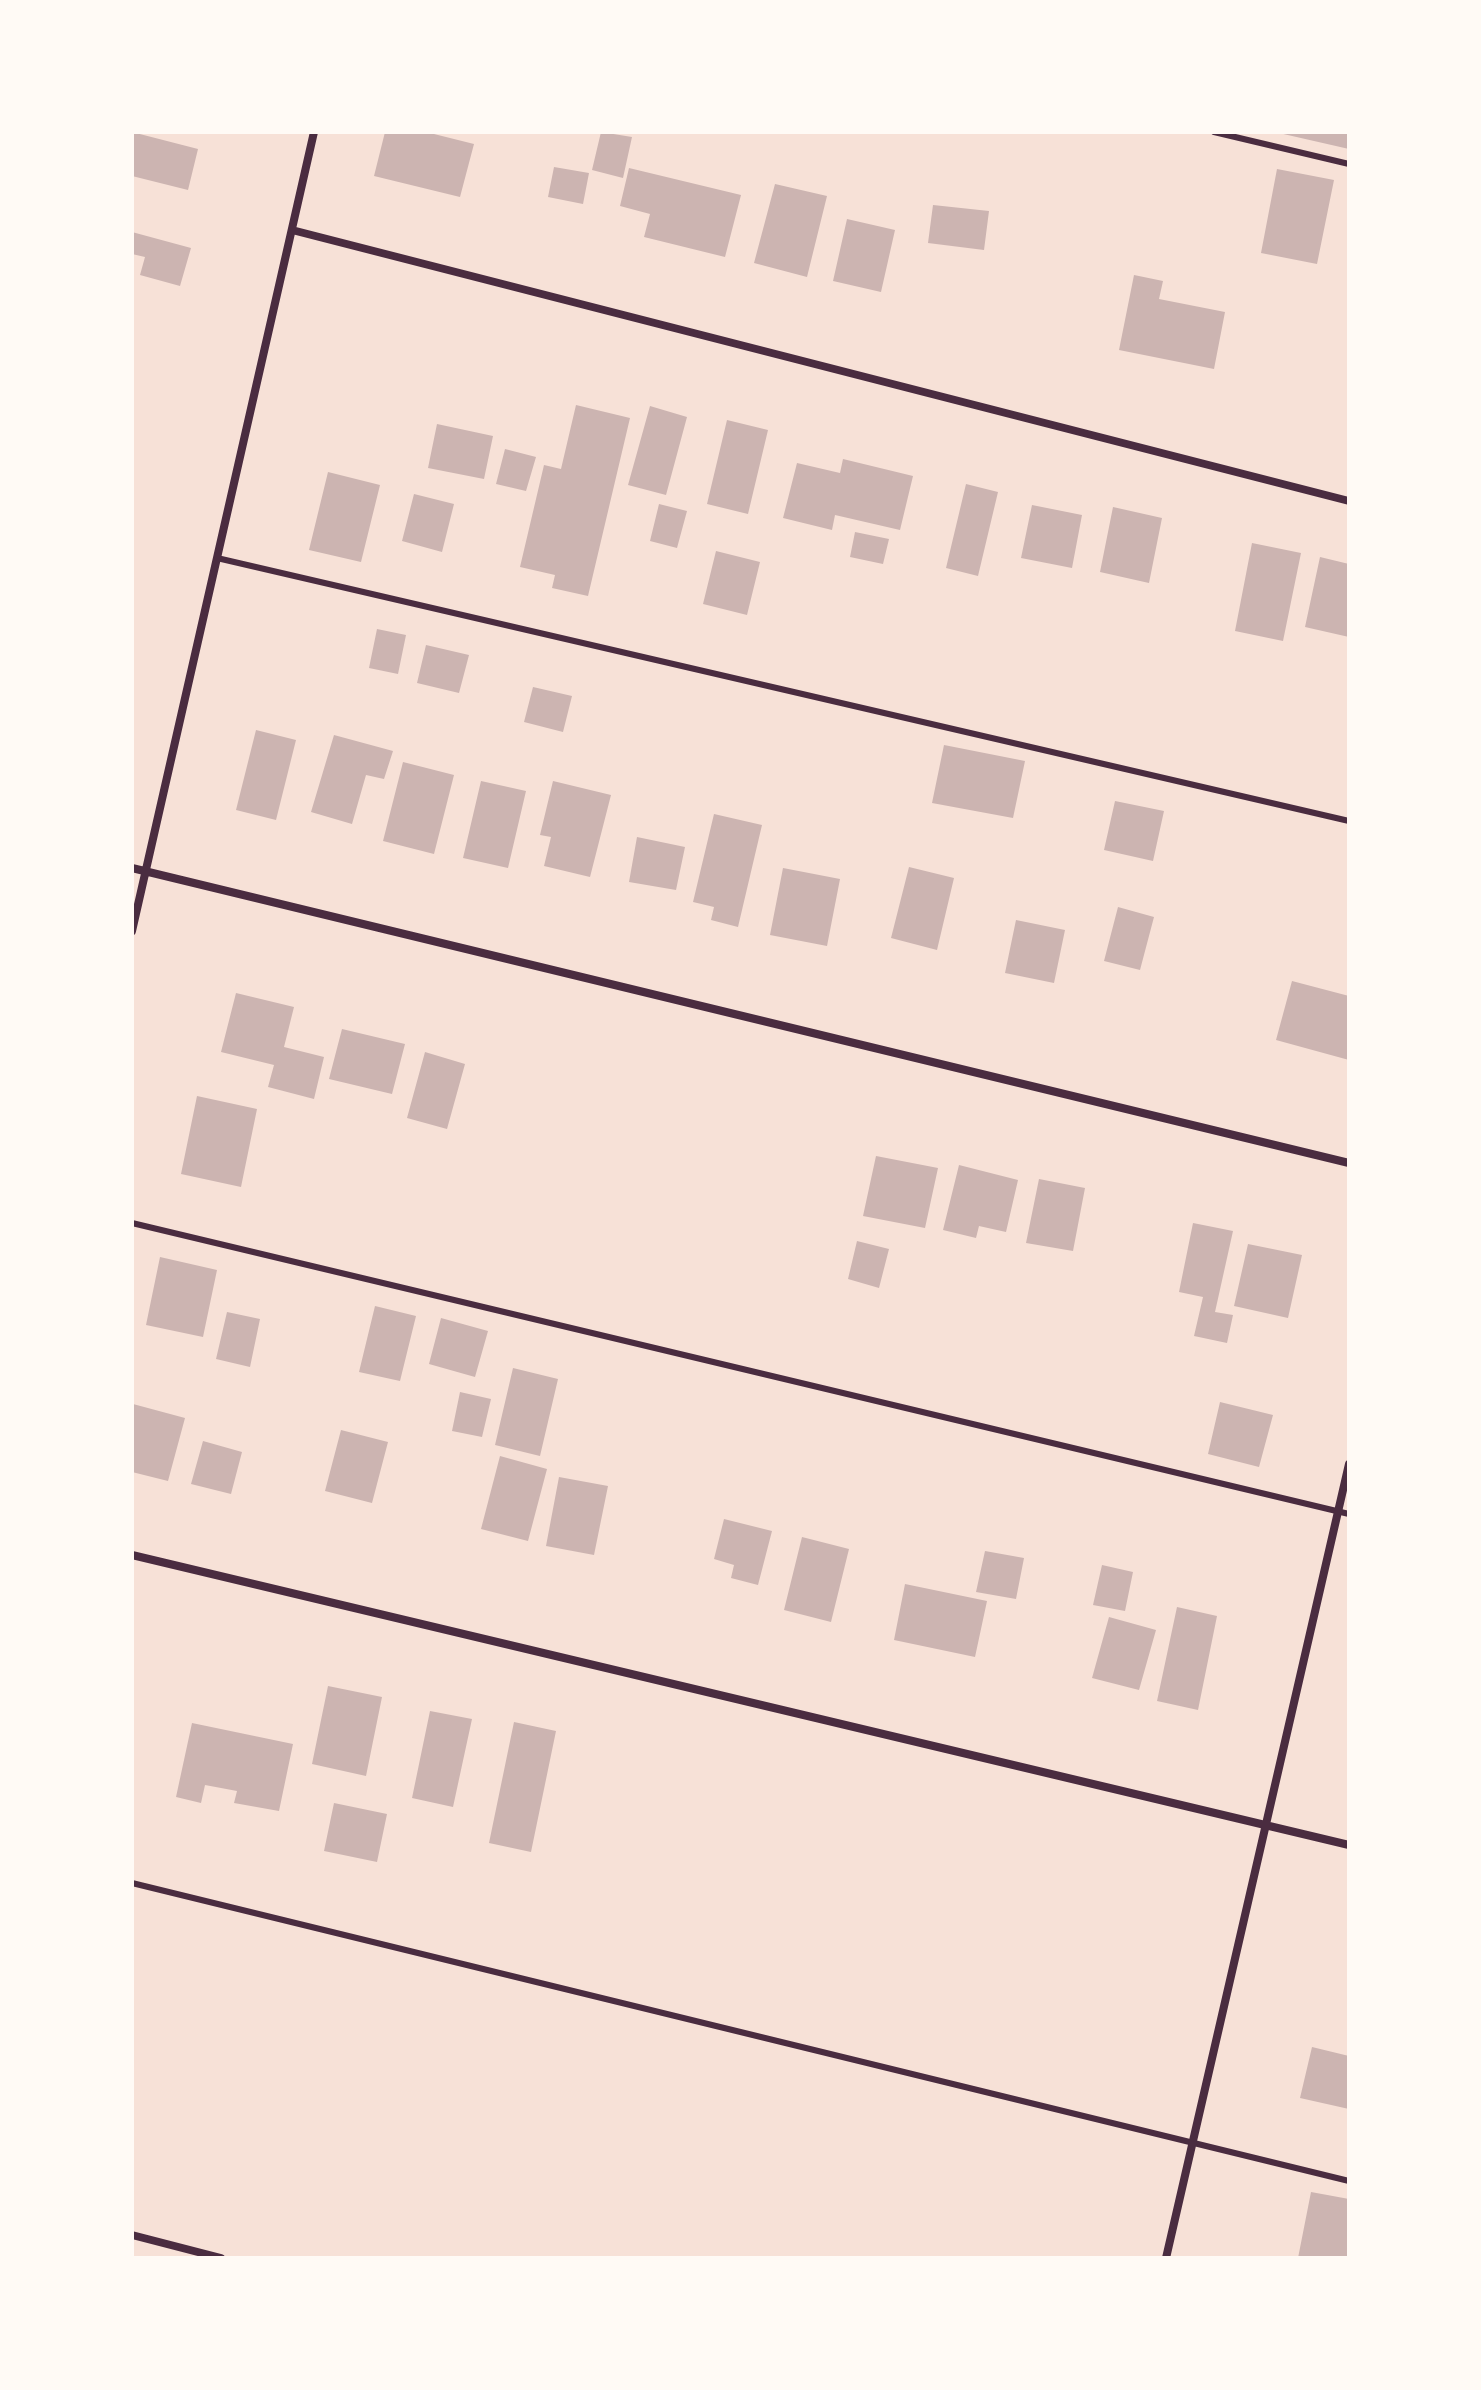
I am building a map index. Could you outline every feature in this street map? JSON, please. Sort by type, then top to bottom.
[{"type":"street","points":[[132,931],[314,132]]},
{"type":"street","points":[[292,230],[1349,501]]},
{"type":"street","points":[[132,868],[1349,1163]]},
{"type":"street","points":[[1166,2258],[1349,1464]]},
{"type":"street","points":[[132,1555],[1349,1845]]},
{"type":"street","points":[[132,2235],[221,2258]]},
{"type":"lane","points":[[1214,132],[1349,164]]},
{"type":"lane","points":[[217,558],[1349,821]]},
{"type":"lane","points":[[132,1223],[1349,1514]]},
{"type":"lane","points":[[132,1883],[1349,2181]]},
{"type":"building","points":[[132,132],[198,149],[188,190],[132,176]]},
{"type":"building","points":[[385,132],[426,132],[474,144],[460,197],[374,176]]},
{"type":"building","points":[[601,132],[632,137],[623,178],[592,170]]},
{"type":"building","points":[[1349,132],[1349,149],[1279,133]]},
{"type":"building","points":[[554,167],[589,173],[583,204],[548,197]]},
{"type":"building","points":[[629,168],[741,195],[725,257],[644,237],[650,214],[620,206]]},
{"type":"building","points":[[1277,169],[1334,180],[1317,264],[1261,253]]},
{"type":"building","points":[[775,184],[827,196],[807,277],[754,263]]},
{"type":"building","points":[[933,205],[989,211],[984,250],[928,243]]},
{"type":"building","points":[[847,219],[895,230],[881,292],[833,281]]},
{"type":"building","points":[[132,232],[191,248],[180,286],[140,275],[145,257],[132,254]]},
{"type":"building","points":[[1134,275],[1163,281],[1159,299],[1225,312],[1214,369],[1119,350]]},
{"type":"building","points":[[576,405],[630,418],[588,596],[552,588],[555,575],[520,567],[544,465],[561,469]]},
{"type":"building","points":[[650,406],[687,417],[666,495],[628,485]]},
{"type":"building","points":[[727,420],[768,430],[748,514],[707,504]]},
{"type":"building","points":[[437,424],[493,436],[484,479],[428,468]]},
{"type":"building","points":[[505,449],[536,457],[526,491],[496,484]]},
{"type":"building","points":[[843,459],[913,476],[900,530],[835,515],[832,530],[783,518],[797,463],[840,473]]},
{"type":"building","points":[[328,472],[380,485],[361,562],[309,550]]},
{"type":"building","points":[[966,484],[998,492],[978,576],[946,568]]},
{"type":"building","points":[[414,494],[454,504],[442,552],[402,541]]},
{"type":"building","points":[[659,504],[687,511],[677,548],[650,541]]},
{"type":"building","points":[[1032,505],[1082,515],[1072,568],[1021,558]]},
{"type":"building","points":[[1113,507],[1162,518],[1149,583],[1100,572]]},
{"type":"building","points":[[855,532],[889,539],[883,564],[850,557]]},
{"type":"building","points":[[1252,543],[1301,553],[1283,641],[1235,631]]},
{"type":"building","points":[[716,551],[760,562],[747,615],[703,604]]},
{"type":"building","points":[[1320,557],[1349,564],[1349,637],[1305,627]]},
{"type":"building","points":[[377,629],[406,635],[398,674],[369,668]]},
{"type":"building","points":[[426,645],[469,655],[459,693],[417,683]]},
{"type":"building","points":[[533,687],[572,696],[563,732],[524,722]]},
{"type":"building","points":[[256,730],[296,740],[276,820],[236,810]]},
{"type":"building","points":[[334,735],[393,751],[384,779],[366,775],[352,824],[311,812]]},
{"type":"building","points":[[944,745],[1025,761],[1013,818],[932,803]]},
{"type":"building","points":[[403,762],[454,775],[434,854],[383,841]]},
{"type":"building","points":[[481,781],[526,791],[508,868],[463,858]]},
{"type":"building","points":[[553,781],[611,795],[590,877],[544,866],[551,837],[540,835]]},
{"type":"building","points":[[1115,801],[1164,811],[1153,861],[1104,850]]},
{"type":"building","points":[[714,814],[762,825],[738,927],[711,920],[714,907],[693,902]]},
{"type":"building","points":[[637,837],[685,847],[676,890],[629,882]]},
{"type":"building","points":[[909,867],[954,878],[937,950],[891,938]]},
{"type":"building","points":[[783,868],[840,879],[827,946],[770,935]]},
{"type":"building","points":[[1118,907],[1154,917],[1140,970],[1104,961]]},
{"type":"building","points":[[1016,920],[1065,930],[1054,983],[1005,973]]},
{"type":"building","points":[[1292,981],[1349,996],[1349,1060],[1276,1040]]},
{"type":"building","points":[[236,993],[294,1007],[284,1047],[324,1057],[314,1099],[268,1087],[274,1065],[221,1052]]},
{"type":"building","points":[[342,1029],[405,1044],[392,1094],[329,1079]]},
{"type":"building","points":[[425,1052],[465,1064],[447,1129],[407,1118]]},
{"type":"building","points":[[197,1096],[257,1109],[241,1187],[181,1174]]},
{"type":"building","points":[[876,1156],[938,1168],[925,1228],[863,1216]]},
{"type":"building","points":[[959,1165],[1018,1180],[1006,1232],[979,1226],[976,1238],[943,1230]]},
{"type":"building","points":[[1039,1179],[1085,1188],[1073,1251],[1026,1243]]},
{"type":"building","points":[[1193,1223],[1233,1231],[1215,1312],[1233,1315],[1227,1343],[1194,1336],[1203,1297],[1179,1292]]},
{"type":"building","points":[[857,1241],[889,1249],[879,1288],[848,1279]]},
{"type":"building","points":[[1248,1244],[1302,1255],[1288,1318],[1234,1306]]},
{"type":"building","points":[[160,1257],[217,1270],[203,1337],[146,1325]]},
{"type":"building","points":[[375,1306],[416,1316],[400,1381],[359,1372]]},
{"type":"building","points":[[227,1312],[260,1319],[250,1367],[216,1359]]},
{"type":"building","points":[[441,1318],[488,1331],[475,1377],[429,1364]]},
{"type":"building","points":[[513,1368],[558,1379],[540,1456],[495,1445]]},
{"type":"building","points":[[460,1392],[491,1399],[482,1437],[452,1431]]},
{"type":"building","points":[[1220,1402],[1273,1415],[1259,1467],[1208,1454]]},
{"type":"building","points":[[133,1404],[185,1418],[168,1481],[132,1472]]},
{"type":"building","points":[[341,1430],[388,1442],[372,1503],[325,1491]]},
{"type":"building","points":[[203,1441],[242,1452],[231,1494],[191,1484]]},
{"type":"building","points":[[500,1456],[547,1469],[528,1541],[481,1529]]},
{"type":"building","points":[[559,1477],[608,1486],[594,1555],[546,1546]]},
{"type":"building","points":[[724,1519],[772,1531],[758,1585],[731,1578],[734,1565],[714,1559]]},
{"type":"building","points":[[802,1537],[849,1549],[831,1622],[784,1610]]},
{"type":"building","points":[[985,1551],[1024,1558],[1016,1599],[976,1592]]},
{"type":"building","points":[[1102,1565],[1133,1572],[1125,1611],[1093,1605]]},
{"type":"building","points":[[905,1584],[987,1601],[975,1657],[894,1640]]},
{"type":"building","points":[[1177,1607],[1217,1616],[1198,1710],[1157,1701]]},
{"type":"building","points":[[1109,1617],[1156,1630],[1139,1690],[1092,1678]]},
{"type":"building","points":[[328,1686],[382,1697],[366,1776],[312,1764]]},
{"type":"building","points":[[430,1711],[472,1719],[453,1807],[412,1798]]},
{"type":"building","points":[[514,1722],[556,1731],[531,1852],[489,1843]]},
{"type":"building","points":[[192,1723],[293,1744],[279,1811],[234,1803],[237,1791],[205,1785],[201,1803],[176,1797]]},
{"type":"building","points":[[334,1803],[387,1814],[377,1862],[324,1851]]},
{"type":"building","points":[[1312,2047],[1349,2056],[1349,2109],[1300,2098]]},
{"type":"building","points":[[1311,2192],[1349,2199],[1349,2258],[1298,2258]]}]
